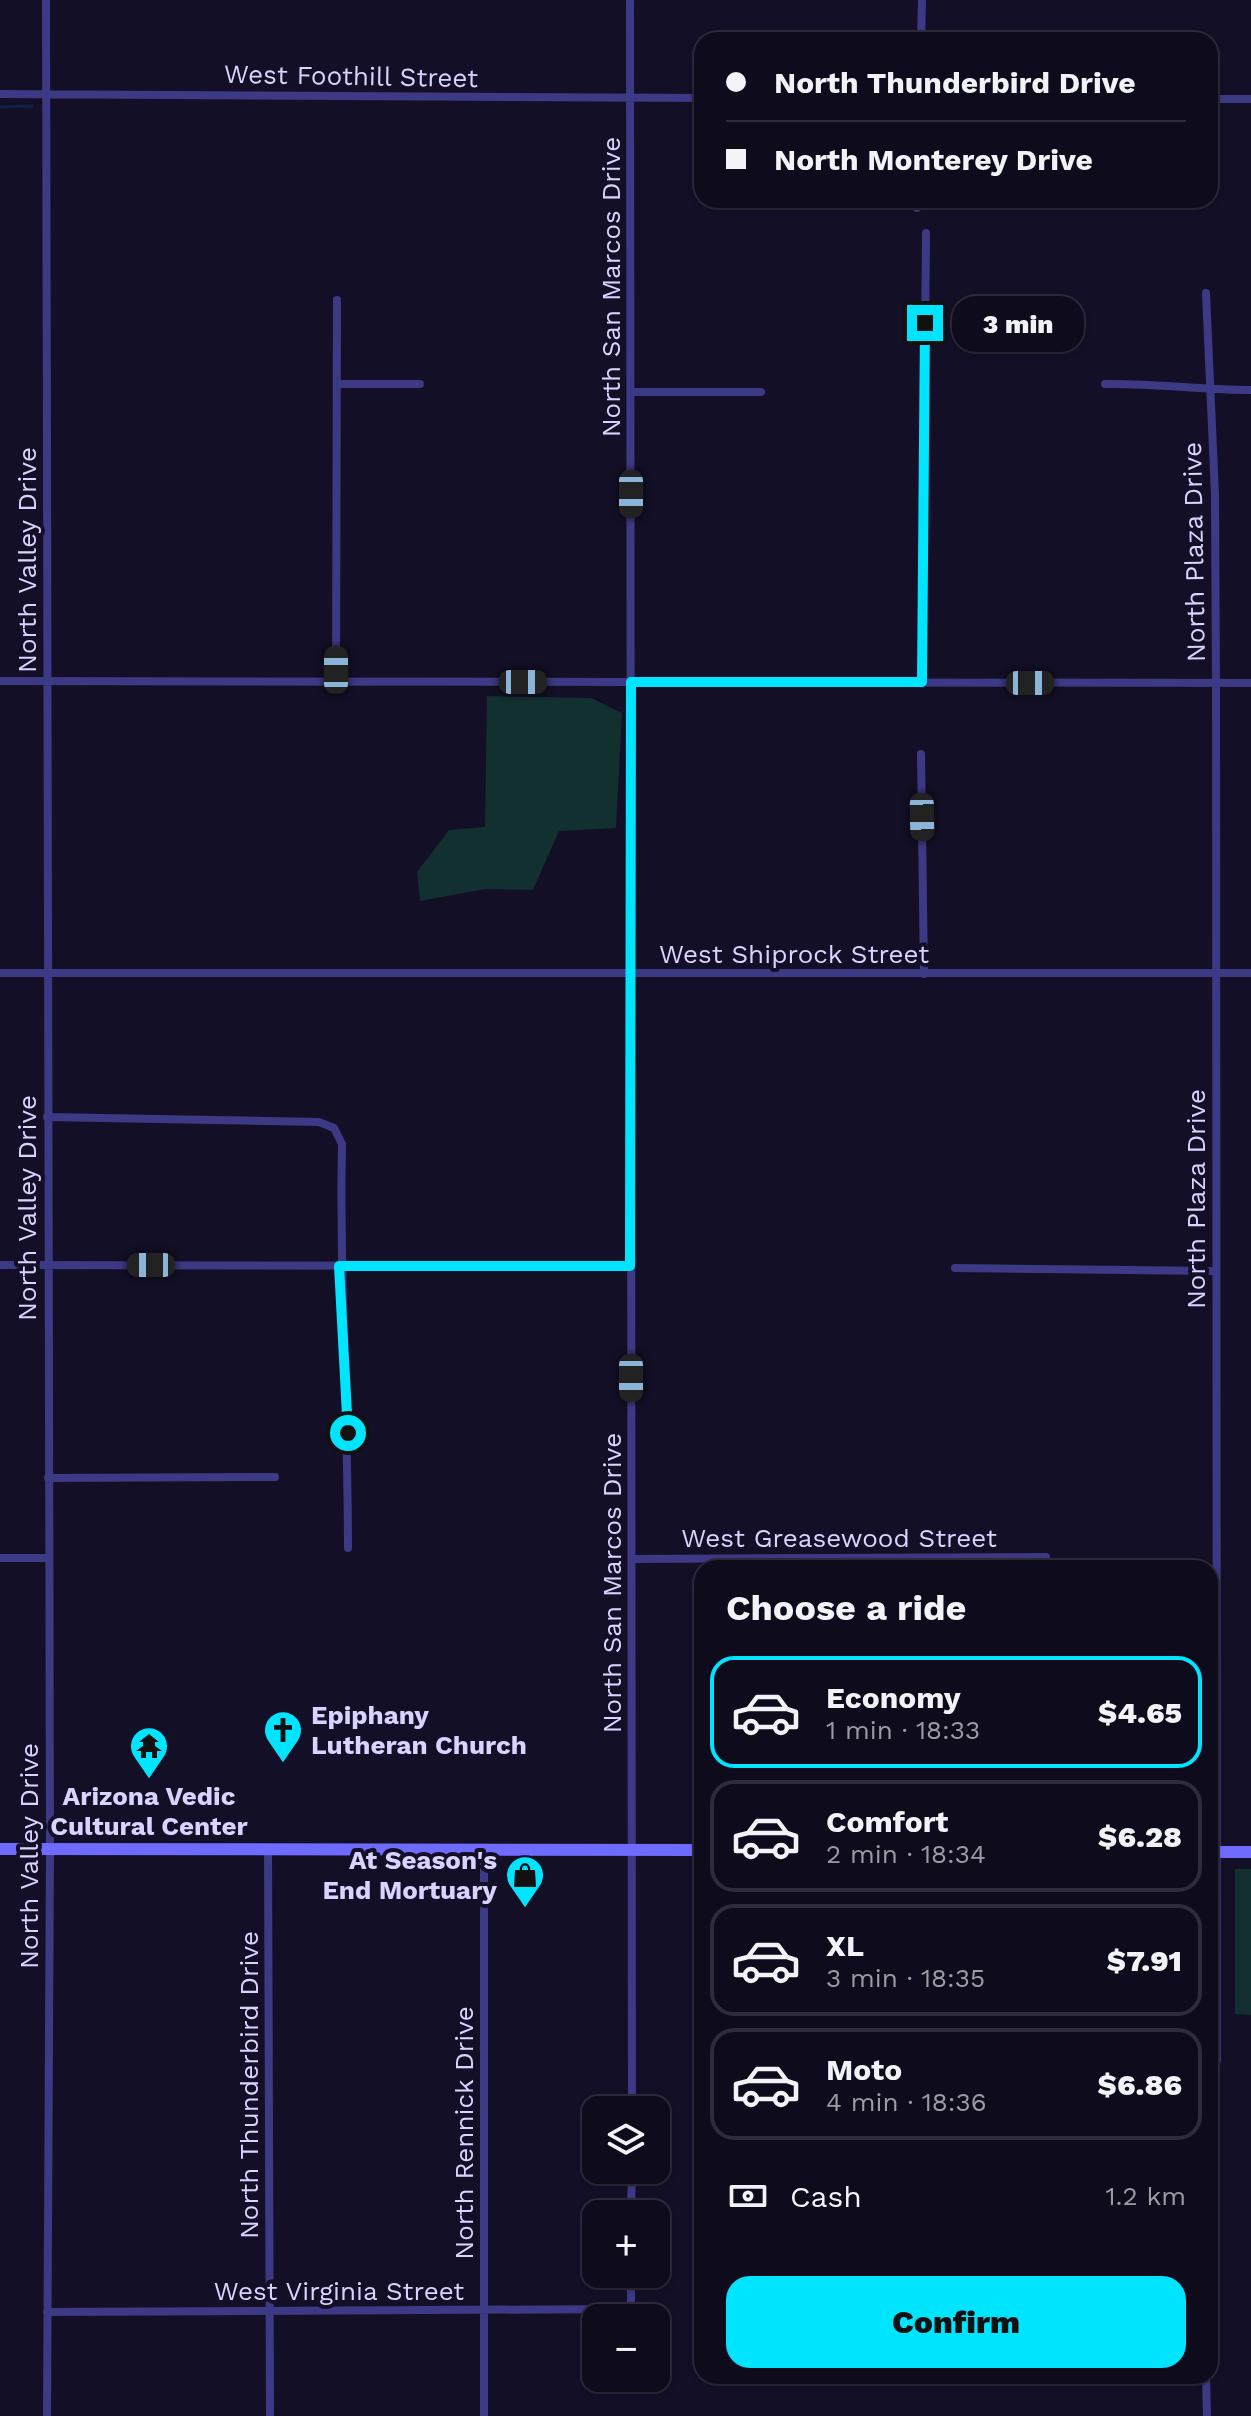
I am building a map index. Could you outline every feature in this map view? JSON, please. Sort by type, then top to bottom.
[{"type":"main road","points":[[0,1849],[694,1850]]},
{"type":"main road","points":[[1218,1852],[1251,1852]]},
{"type":"street","name":"North Valley Drive","points":[[46,0],[50,1849],[47,2416]]},
{"type":"street","name":"North San Marcos Drive","points":[[630,0],[632,2096]]},
{"type":"street","points":[[921,32],[922,0]]},
{"type":"street","name":"West Foothill Street","points":[[0,94],[694,98]]},
{"type":"street","points":[[1218,99],[1251,99]]},
{"type":"street","points":[[922,682],[926,233]]},
{"type":"street","name":"North Plaza Drive","points":[[1206,293],[1215,494],[1215,1560]]},
{"type":"street","points":[[336,682],[337,300]]},
{"type":"street","points":[[1105,384],[1157,383],[1210,390],[1251,390]]},
{"type":"street","points":[[337,384],[420,384]]},
{"type":"street","points":[[631,392],[761,392]]},
{"type":"street","points":[[0,681],[1251,683]]},
{"type":"street","points":[[921,754],[924,974]]},
{"type":"street","name":"West Shiprock Street","points":[[0,973],[1251,973]]},
{"type":"street","points":[[47,1117],[319,1122],[334,1128],[342,1144],[339,1266],[347,1413],[348,1548]]},
{"type":"street","points":[[0,1265],[630,1266]]},
{"type":"street","points":[[955,1268],[1216,1271]]},
{"type":"street","points":[[48,1478],[275,1477]]},
{"type":"street","name":"West Greasewood Street","points":[[984,1560],[1046,1557]]},
{"type":"street","points":[[0,1558],[48,1558]]},
{"type":"street","name":"West Greasewood Street","points":[[632,1559],[704,1560]]},
{"type":"street","name":"North Thunderbird Drive","points":[[268,1850],[270,2416]]},
{"type":"street","name":"North Rennick Drive","points":[[484,1850],[484,2416]]},
{"type":"street","name":"West Virginia Street","points":[[47,2312],[631,2309],[631,2288]]},
{"type":"street","points":[[1206,2384],[1207,2416]]},
{"type":"green space","points":[[487,696],[591,698],[622,713],[616,828],[559,831],[533,890],[485,889],[420,901],[417,872],[449,830],[485,827]]},
{"type":"green space","points":[[1235,1869],[1251,1869],[1251,2015],[1235,2014]]},
{"type":"waterway","points":[[0,107],[32,106]]},
{"type":"place","name":"Epiphany Lutheran Church","points":[[283,1764]]},
{"type":"place","name":"Arizona Vedic Cultural Center","points":[[149,1780]]},
{"type":"place","name":"At Season's End Mortuary","points":[[525,1909]]},
{"type":"route","points":[[348,1433],[339,1266],[630,1266],[631,682],[922,682],[925,323]]}]
